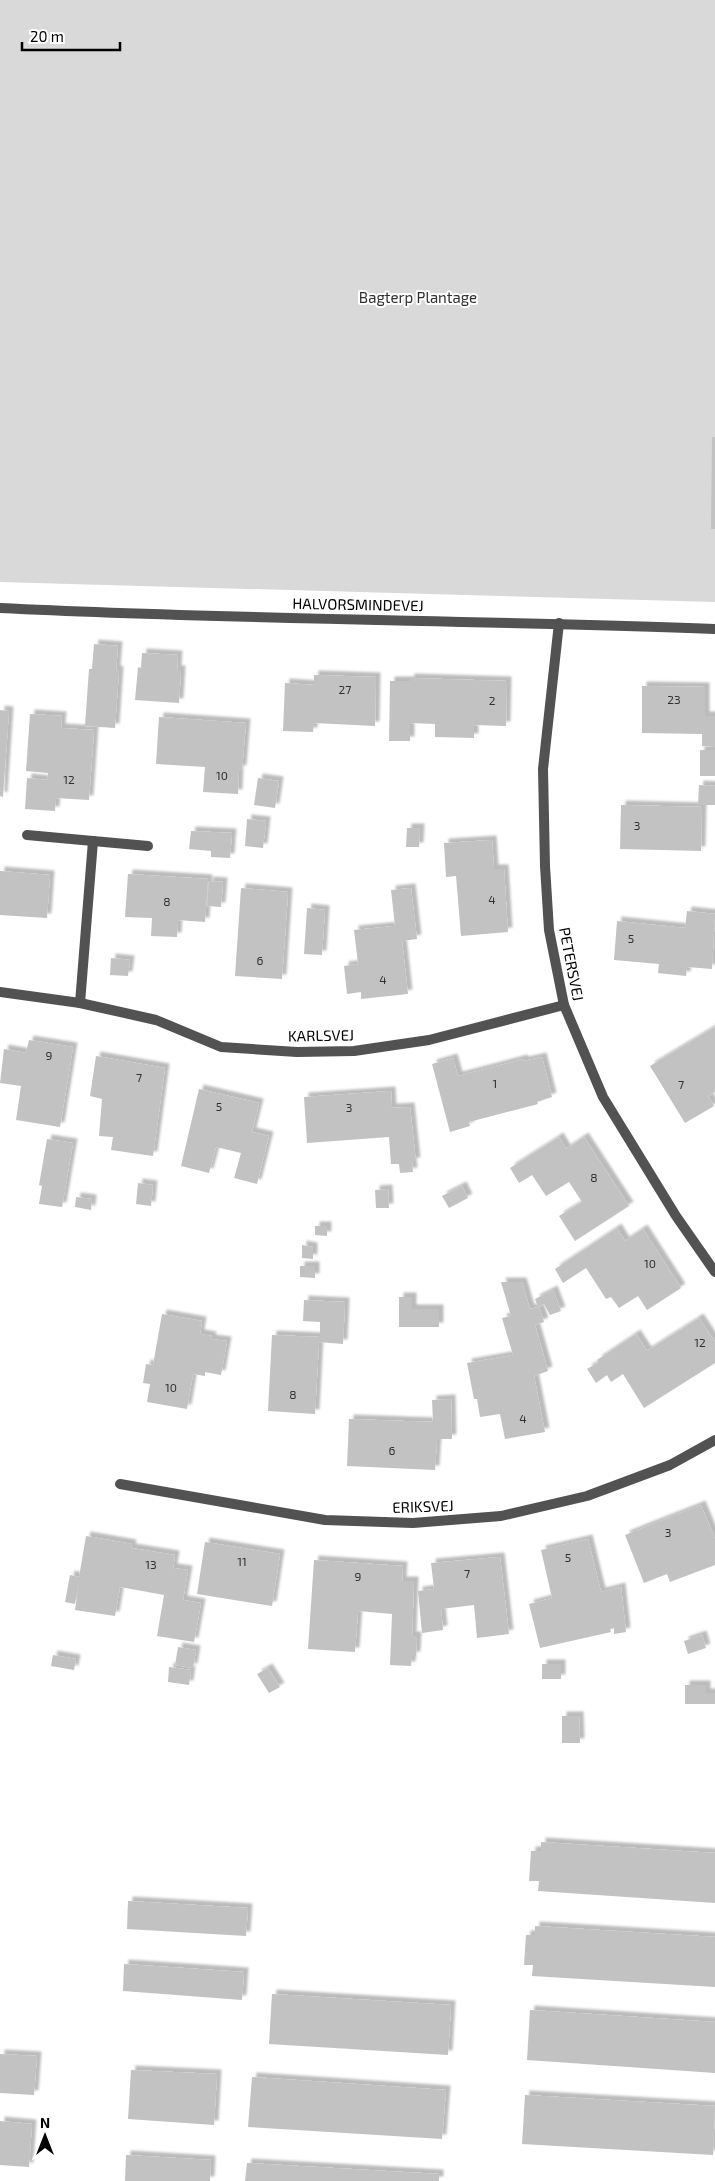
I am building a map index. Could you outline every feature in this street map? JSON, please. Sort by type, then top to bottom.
[{"type":"street","name":"HALVORSMINDEVEJ","points":[[0,608],[131,615],[559,623],[715,629]]},
{"type":"street","name":"PETERSVEJ","points":[[559,623],[543,769],[545,866],[549,930],[564,1005],[603,1097],[676,1216],[715,1272]]},
{"type":"street","points":[[26,835],[148,846]]},
{"type":"street","points":[[80,1004],[93,841]]},
{"type":"street","name":"KARLSVEJ","points":[[0,992],[80,1004],[156,1020],[221,1047],[297,1052],[354,1051],[430,1040],[564,1005]]},
{"type":"street","name":"ERIKSVEJ","points":[[120,1484],[325,1520],[413,1523],[501,1516],[587,1496],[670,1465],[715,1440]]},
{"type":"green space","name":"Bagterp Plantage","points":[[0,0],[715,0],[715,602],[0,582]]},
{"type":"building","points":[[712,437],[715,437],[715,529],[711,529]]},
{"type":"building","points":[[94,644],[118,646],[116,670],[119,671],[115,728],[85,726],[89,669],[92,669]]},
{"type":"building","points":[[142,653],[178,655],[177,670],[181,670],[179,703],[135,700],[138,667],[141,668]]},
{"type":"building","points":[[314,675],[376,677],[375,726],[314,723],[313,732],[283,731],[285,683],[314,685]]},
{"type":"building","points":[[410,678],[507,681],[506,726],[474,725],[474,738],[435,737],[435,724],[410,723],[410,741],[389,741],[390,681],[410,681]]},
{"type":"building","points":[[642,686],[705,687],[705,716],[715,716],[715,747],[702,746],[702,734],[642,733]]},
{"type":"building","points":[[0,710],[9,711],[3,797],[0,796]]},
{"type":"building","points":[[30,714],[62,716],[61,728],[94,730],[89,800],[56,798],[55,811],[25,809],[27,778],[47,780],[48,773],[26,771]]},
{"type":"building","points":[[159,717],[246,723],[242,770],[239,769],[238,794],[203,792],[205,767],[156,764]]},
{"type":"building","points":[[700,750],[715,750],[715,776],[700,776]]},
{"type":"building","points":[[258,778],[279,781],[275,808],[254,805]]},
{"type":"building","points":[[699,785],[715,786],[715,805],[698,805]]},
{"type":"building","points":[[621,805],[702,807],[701,851],[620,849]]},
{"type":"building","points":[[247,819],[266,821],[263,848],[245,846]]},
{"type":"building","points":[[407,828],[420,828],[419,847],[406,847]]},
{"type":"building","points":[[191,831],[232,833],[230,858],[211,857],[211,851],[189,849]]},
{"type":"building","points":[[492,840],[494,869],[504,869],[508,932],[461,936],[456,876],[446,877],[444,843]]},
{"type":"building","points":[[0,871],[50,875],[47,918],[0,915]]},
{"type":"building","points":[[128,874],[208,879],[205,922],[178,920],[177,937],[151,936],[152,918],[125,917]]},
{"type":"building","points":[[209,881],[223,882],[221,907],[207,906]]},
{"type":"building","points":[[241,888],[288,892],[282,979],[235,976]]},
{"type":"building","points":[[411,888],[417,939],[402,941],[408,994],[361,999],[361,992],[347,994],[344,966],[358,964],[354,930],[395,926],[391,890]]},
{"type":"building","points":[[307,908],[325,910],[322,955],[304,954]]},
{"type":"building","points":[[687,911],[715,914],[712,969],[687,967],[686,976],[658,973],[659,964],[614,960],[617,921],[685,928]]},
{"type":"building","points":[[111,958],[130,960],[128,976],[110,975]]},
{"type":"building","points":[[715,1027],[715,1092],[708,1096],[714,1106],[685,1123],[650,1066]]},
{"type":"building","points":[[29,1040],[73,1047],[60,1127],[16,1120],[21,1086],[0,1083],[4,1049],[26,1053]]},
{"type":"building","points":[[96,1056],[165,1068],[153,1156],[111,1150],[113,1137],[99,1136],[102,1099],[90,1096]]},
{"type":"building","points":[[542,1057],[552,1097],[537,1102],[538,1104],[469,1122],[470,1126],[450,1132],[432,1064],[453,1058],[458,1076],[523,1059],[524,1061]]},
{"type":"building","points":[[199,1089],[259,1103],[252,1132],[269,1136],[257,1184],[234,1178],[241,1153],[216,1147],[209,1173],[181,1166]]},
{"type":"building","points":[[391,1091],[392,1108],[410,1107],[416,1162],[412,1162],[413,1172],[400,1173],[399,1164],[391,1164],[389,1137],[307,1143],[304,1097]]},
{"type":"building","points":[[559,1137],[566,1149],[584,1137],[629,1206],[575,1241],[559,1216],[582,1202],[569,1182],[546,1196],[532,1175],[519,1183],[510,1168]]},
{"type":"building","points":[[47,1139],[73,1143],[62,1207],[39,1204],[42,1186],[39,1185]]},
{"type":"building","points":[[138,1183],[153,1185],[151,1206],[136,1204]]},
{"type":"building","points":[[462,1186],[468,1198],[449,1208],[442,1196]]},
{"type":"building","points":[[388,1189],[389,1208],[376,1208],[375,1190]]},
{"type":"building","points":[[76,1197],[92,1199],[91,1210],[75,1207]]},
{"type":"building","points":[[315,1226],[327,1226],[327,1236],[315,1235]]},
{"type":"building","points":[[617,1228],[625,1241],[643,1229],[681,1288],[647,1310],[638,1296],[619,1308],[611,1297],[606,1299],[586,1268],[563,1283],[555,1269]]},
{"type":"building","points":[[302,1245],[313,1247],[313,1259],[302,1258]]},
{"type":"building","points":[[300,1266],[315,1266],[315,1278],[300,1277]]},
{"type":"building","points":[[501,1282],[522,1282],[530,1309],[538,1307],[535,1299],[553,1290],[561,1311],[550,1315],[544,1304],[539,1307],[544,1322],[535,1325],[548,1371],[534,1376],[545,1432],[505,1439],[500,1414],[480,1417],[477,1399],[474,1399],[467,1363],[513,1355],[502,1318],[511,1316]]},
{"type":"building","points":[[399,1297],[412,1297],[412,1309],[439,1309],[439,1327],[399,1327]]},
{"type":"building","points":[[304,1300],[345,1302],[343,1344],[319,1342],[315,1414],[268,1411],[272,1335],[320,1337],[320,1322],[303,1321]]},
{"type":"building","points":[[162,1314],[202,1321],[200,1334],[212,1336],[211,1339],[227,1341],[221,1375],[205,1372],[205,1376],[193,1374],[187,1409],[147,1402],[150,1384],[143,1383],[146,1364],[153,1365]]},
{"type":"building","points":[[699,1318],[715,1342],[715,1363],[644,1408],[623,1374],[611,1382],[607,1375],[596,1383],[587,1369],[599,1362],[597,1360],[636,1334],[647,1351]]},
{"type":"building","points":[[451,1399],[452,1439],[437,1439],[435,1470],[347,1466],[349,1419],[433,1422],[432,1400]]},
{"type":"building","points":[[701,1505],[715,1539],[715,1565],[670,1582],[667,1574],[644,1583],[625,1535]]},
{"type":"building","points":[[86,1536],[132,1544],[131,1548],[175,1555],[173,1568],[188,1570],[183,1600],[201,1603],[194,1642],[157,1636],[164,1595],[120,1587],[115,1616],[75,1610],[79,1581],[75,1604],[65,1602],[70,1575],[79,1577]]},
{"type":"building","points":[[588,1539],[601,1592],[621,1587],[626,1632],[614,1634],[614,1628],[610,1629],[611,1632],[540,1648],[529,1604],[552,1598],[541,1550]]},
{"type":"building","points":[[205,1542],[280,1554],[272,1606],[197,1594]]},
{"type":"building","points":[[500,1557],[509,1634],[477,1638],[474,1605],[441,1609],[443,1630],[422,1633],[418,1591],[434,1589],[431,1563]]},
{"type":"building","points":[[314,1560],[403,1566],[402,1581],[414,1581],[412,1636],[417,1636],[416,1656],[412,1656],[411,1666],[390,1665],[392,1614],[358,1611],[355,1652],[308,1649]]},
{"type":"building","points":[[702,1635],[706,1648],[688,1654],[684,1641]]},
{"type":"building","points":[[178,1647],[196,1650],[193,1668],[175,1665]]},
{"type":"building","points":[[53,1655],[76,1659],[74,1670],[51,1666]]},
{"type":"building","points":[[542,1664],[561,1664],[561,1679],[542,1679]]},
{"type":"building","points":[[169,1667],[191,1670],[189,1685],[168,1682]]},
{"type":"building","points":[[268,1668],[280,1687],[269,1693],[257,1674]]},
{"type":"building","points":[[685,1685],[706,1685],[706,1693],[715,1693],[715,1704],[685,1704]]},
{"type":"building","points":[[562,1716],[579,1716],[580,1743],[562,1743]]},
{"type":"building","points":[[541,1842],[715,1853],[715,1903],[538,1891],[539,1881],[529,1881],[531,1851],[541,1851]]},
{"type":"building","points":[[128,1901],[248,1908],[246,1936],[127,1929]]},
{"type":"building","points":[[535,1926],[715,1937],[715,1987],[532,1976],[533,1965],[524,1965],[526,1935],[535,1935]]},
{"type":"building","points":[[124,1964],[244,1972],[242,2000],[123,1991]]},
{"type":"building","points":[[272,1994],[451,2005],[448,2055],[269,2044]]},
{"type":"building","points":[[530,2010],[715,2022],[715,2073],[527,2060]]},
{"type":"building","points":[[0,2054],[37,2056],[34,2095],[0,2093]]},
{"type":"building","points":[[131,2070],[217,2074],[214,2125],[128,2119]]},
{"type":"building","points":[[252,2077],[446,2090],[442,2139],[248,2127]]},
{"type":"building","points":[[525,2095],[715,2106],[713,2155],[522,2144]]},
{"type":"building","points":[[0,2121],[32,2124],[29,2167],[0,2165]]},
{"type":"building","points":[[126,2155],[211,2160],[210,2181],[125,2181]]},
{"type":"building","points":[[247,2163],[439,2174],[439,2181],[245,2181]]}]
